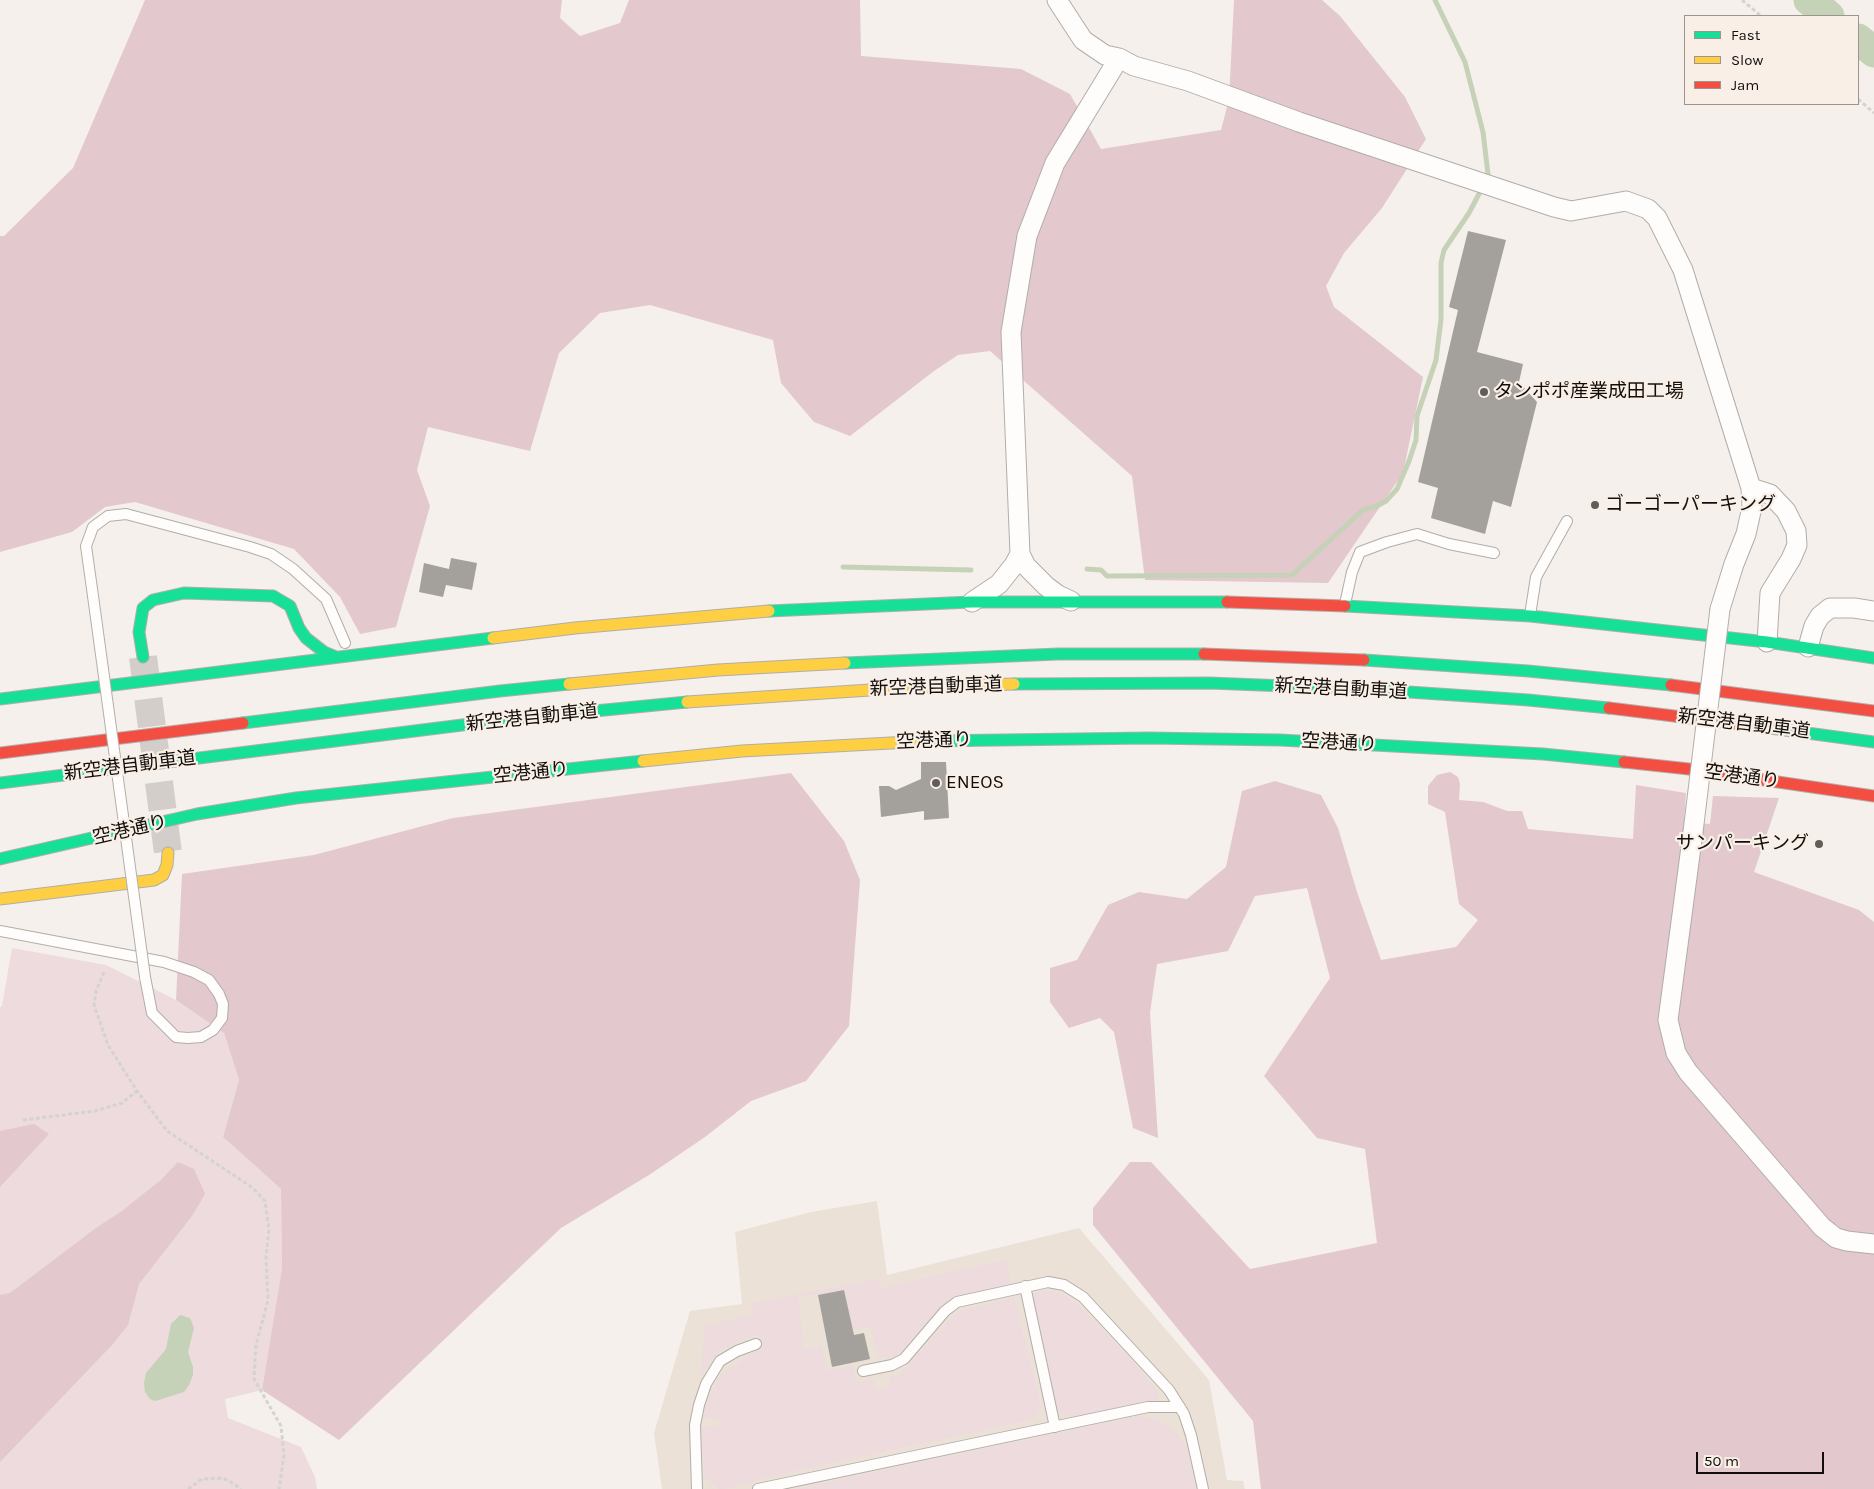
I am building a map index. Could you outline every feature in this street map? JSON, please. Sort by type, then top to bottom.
[{"type":"main road","points":[[143,657],[139,632],[143,608],[153,600],[184,593],[273,596],[290,606],[299,628],[306,638],[324,652],[336,656]]},
{"type":"main road","points":[[0,699],[575,628],[789,609],[971,602],[1242,602],[1345,605],[1530,616],[1808,647],[1874,658]]},
{"type":"main road","points":[[293,639],[294,614]]},
{"type":"main road","points":[[266,665],[283,653]]},
{"type":"main road","name":"新空港自動車道","points":[[0,753],[500,691],[718,670],[914,659],[1048,655],[1210,654],[1363,660],[1528,671],[1694,688],[1828,704],[1874,712]]},
{"type":"main road","name":"新空港自動車道","points":[[0,783],[502,720],[721,699],[916,687],[1059,683],[1209,683],[1364,689],[1518,699],[1692,716],[1874,742]]},
{"type":"main road","points":[[156,722],[263,711],[381,705]]},
{"type":"main road","points":[[97,728],[126,725]]},
{"type":"main road","name":"空港通り","points":[[0,859],[197,814],[296,798],[742,750],[918,740],[1148,738],[1280,740],[1544,754],[1689,769],[1874,796]]},
{"type":"main road","points":[[0,899],[154,880],[163,875],[167,865],[168,853]]},
{"type":"street","points":[[1057,0],[1083,40],[1105,55],[1119,58],[1134,66],[1188,80],[1299,122],[1554,207],[1571,211],[1626,201],[1648,209],[1657,218],[1683,270],[1751,488],[1752,507],[1720,609],[1668,1020],[1676,1053],[1688,1072],[1822,1227],[1836,1238],[1842,1240],[1874,1244]]},
{"type":"street","points":[[1072,601],[1058,595],[1046,586],[1026,566],[1020,554],[1011,332],[1027,236],[1056,163],[1119,58]]},
{"type":"street","points":[[1751,488],[1770,494],[1786,511],[1796,531],[1797,545],[1792,559],[1770,593],[1767,642]]},
{"type":"street","points":[[971,602],[999,584],[1020,554]]},
{"type":"street","points":[[1808,647],[1814,626],[1820,616],[1830,608],[1854,608],[1874,612]]},
{"type":"lane","points":[[0,931],[164,962],[194,972],[209,980],[219,994],[223,1004],[222,1018],[213,1030],[201,1037],[176,1037],[152,1012],[145,977],[93,596],[86,546],[92,527],[108,516],[126,514],[271,554],[293,569],[326,599],[345,643]]},
{"type":"lane","points":[[1530,616],[1536,577],[1567,521]]},
{"type":"lane","points":[[1345,605],[1352,572],[1360,552],[1387,542],[1417,534],[1449,544],[1494,554]]},
{"type":"lane","points":[[863,1371],[892,1365],[904,1359],[945,1311],[957,1302],[1048,1282],[1064,1285],[1083,1297],[1169,1390],[1184,1414],[1191,1434],[1203,1489]]},
{"type":"lane","points":[[1026,1286],[1055,1427]]},
{"type":"lane","points":[[698,1489],[694,1447],[695,1425],[706,1384],[720,1361],[737,1351],[756,1344]]},
{"type":"lane","points":[[758,1489],[1148,1407],[1180,1407]]},
{"type":"path","points":[[1742,0],[1760,15]]},
{"type":"path","points":[[1859,101],[1874,113]]},
{"type":"path","points":[[104,972],[96,991],[94,1005],[108,1045],[137,1091],[168,1131],[253,1188],[265,1200],[269,1230],[266,1257],[268,1300],[256,1345],[254,1380],[281,1426],[284,1455],[279,1489]]},
{"type":"path","points":[[23,1120],[95,1111],[122,1103],[137,1091]]},
{"type":"path","points":[[188,1489],[202,1478],[228,1480],[241,1489]]},
{"type":"shaded area","points":[[145,0],[562,0],[560,18],[580,36],[620,23],[629,0],[860,0],[861,56],[1021,69],[1070,94],[1101,149],[1221,130],[1229,99],[1234,0],[1322,0],[1340,16],[1405,97],[1426,139],[1382,208],[1344,253],[1326,286],[1334,307],[1423,377],[1403,473],[1328,583],[1145,580],[1132,476],[990,351],[958,355],[934,371],[850,436],[814,422],[781,383],[773,340],[650,305],[600,313],[559,353],[530,451],[428,427],[417,470],[430,506],[396,627],[360,634],[340,597],[294,549],[135,502],[105,507],[72,532],[0,552],[0,236],[4,236],[73,168]]},
{"type":"shaded area","points":[[1450,772],[1458,777],[1460,784],[1459,800],[1483,802],[1507,811],[1522,811],[1528,829],[1633,839],[1636,785],[1686,793],[1684,822],[1710,824],[1713,796],[1779,798],[1754,872],[1859,910],[1874,922],[1874,1489],[1261,1489],[1253,1421],[1093,1225],[1093,1208],[1130,1162],[1151,1162],[1250,1269],[1377,1243],[1365,1149],[1317,1138],[1264,1076],[1330,978],[1307,888],[1255,896],[1228,951],[1157,964],[1150,1013],[1158,1138],[1133,1128],[1114,1032],[1100,1018],[1069,1028],[1050,1002],[1050,968],[1077,960],[1108,905],[1139,892],[1187,899],[1226,867],[1242,791],[1275,781],[1321,795],[1338,828],[1357,892],[1381,960],[1456,947],[1478,920],[1459,904],[1445,812],[1428,804],[1428,786],[1437,775]]},
{"type":"shaded area","points":[[791,773],[844,841],[860,880],[849,1026],[806,1081],[751,1101],[705,1137],[649,1175],[561,1228],[339,1440],[262,1390],[282,1268],[281,1189],[223,1137],[239,1080],[224,1033],[176,1000],[182,874],[314,855],[453,818]]},
{"type":"shaded area","points":[[12,948],[106,965],[176,1000],[224,1033],[239,1080],[223,1137],[281,1189],[282,1268],[262,1390],[225,1399],[228,1418],[301,1447],[315,1477],[317,1489],[0,1489],[0,1007],[2,1006]]},
{"type":"shaded area","points":[[34,1124],[49,1134],[0,1187],[0,1131]]},
{"type":"shaded area","points":[[178,1162],[194,1169],[205,1194],[192,1216],[139,1284],[128,1325],[112,1345],[0,1462],[0,1295],[10,1293],[96,1228],[122,1211],[162,1179]]},
{"type":"shaded area","points":[[877,1201],[887,1275],[1079,1228],[1209,1380],[1227,1480],[1243,1481],[1245,1489],[662,1489],[654,1433],[690,1311],[742,1304],[735,1232],[811,1212]]},
{"type":"shaded area","points":[[1005,1260],[1011,1284],[950,1298],[894,1358],[879,1357],[871,1326],[852,1329],[844,1291],[798,1297],[804,1349],[822,1346],[826,1371],[852,1366],[856,1382],[874,1379],[877,1390],[890,1387],[889,1376],[898,1375],[905,1369],[952,1317],[961,1311],[1014,1297],[1041,1407],[1035,1419],[794,1471],[724,1489],[719,1489],[705,1478],[700,1428],[719,1425],[719,1419],[706,1418],[703,1413],[721,1374],[757,1351],[762,1350],[758,1335],[736,1341],[717,1353],[700,1377],[705,1326],[752,1314],[751,1303],[879,1279],[880,1288]]},
{"type":"shaded area","points":[[1037,1291],[1050,1291],[1062,1294],[1078,1305],[1131,1360],[1158,1392],[1158,1398],[1153,1401],[1065,1417],[1056,1407],[1031,1298]]},
{"type":"shaded area","points":[[180,1315],[190,1318],[194,1328],[188,1352],[193,1367],[193,1375],[184,1392],[155,1401],[150,1399],[145,1392],[146,1373],[166,1349],[171,1324]]},
{"type":"shaded area","points":[[1138,1416],[1156,1419],[1175,1432],[1186,1447],[1196,1489],[796,1489]]},
{"type":"building","name":"タンポポ産業成田工場","points":[[1468,231],[1506,240],[1477,352],[1523,364],[1519,382],[1537,402],[1511,507],[1493,501],[1485,534],[1431,518],[1438,488],[1418,482],[1458,310],[1449,307]]},
{"type":"building","points":[[451,558],[477,563],[472,590],[446,585],[443,597],[419,592],[424,563],[449,569]]},
{"type":"building","points":[[921,762],[946,762],[949,818],[924,820],[924,811],[881,817],[879,786],[889,786],[896,790],[921,779]]},
{"type":"building","points":[[844,1290],[854,1335],[864,1333],[870,1359],[832,1367],[818,1295]]},
{"type":"waterway","points":[[1435,0],[1465,62],[1483,132],[1488,174]]},
{"type":"waterway","points":[[1809,0],[1828,15]]},
{"type":"waterway","points":[[1859,40],[1874,52]]},
{"type":"waterway","points":[[1087,569],[1101,570],[1107,576],[1292,575],[1363,510],[1386,501],[1397,489],[1409,461],[1416,440],[1417,416],[1436,360],[1441,319],[1441,263],[1444,250],[1469,213],[1480,192]]},
{"type":"waterway","points":[[843,567],[971,570]]},
{"type":"tunnel","points":[[143,657],[168,853]]},
{"type":"traffic: fast","points":[[143,657],[139,632],[143,608],[153,600],[184,593],[273,596],[290,606],[299,628],[306,638],[324,652],[336,657]]},
{"type":"traffic: fast","points":[[769,611],[971,602],[1227,602]]},
{"type":"traffic: fast","points":[[1345,606],[1530,616],[1767,642],[1874,658]]},
{"type":"traffic: fast","points":[[0,699],[493,638]]},
{"type":"traffic: fast","points":[[845,663],[1058,654],[1204,654]]},
{"type":"traffic: fast","points":[[1364,660],[1528,671],[1671,685]]},
{"type":"traffic: fast","points":[[1014,684],[1209,683],[1364,689],[1528,700],[1609,708]]},
{"type":"traffic: fast","points":[[243,723],[569,684]]},
{"type":"traffic: fast","points":[[0,783],[502,720],[687,702]]},
{"type":"traffic: fast","points":[[1763,727],[1874,742]]},
{"type":"traffic: fast","points":[[928,741],[1148,738],[1280,740],[1543,754],[1624,762]]},
{"type":"traffic: fast","points":[[0,859],[197,814],[296,798],[643,761]]},
{"type":"traffic: slow","points":[[493,638],[575,628],[769,611]]},
{"type":"traffic: slow","points":[[569,684],[718,670],[845,663]]},
{"type":"traffic: slow","points":[[687,702],[916,687],[1014,684]]},
{"type":"traffic: slow","points":[[643,761],[742,751],[928,741]]},
{"type":"traffic: slow","points":[[0,899],[154,880],[163,875],[167,865],[168,853]]},
{"type":"traffic: jam","points":[[1227,602],[1345,606]]},
{"type":"traffic: jam","points":[[1204,654],[1364,660]]},
{"type":"traffic: jam","points":[[1671,685],[1874,711]]},
{"type":"traffic: jam","points":[[1609,708],[1763,727]]},
{"type":"traffic: jam","points":[[0,753],[243,723]]},
{"type":"traffic: jam","points":[[1624,762],[1689,769],[1874,796]]},
{"type":"place","name":"タンポポ産業成田工場","points":[[1484,392]]},
{"type":"place","name":"ゴーゴーパーキング","points":[[1595,505]]},
{"type":"place","name":"ENEOS","points":[[936,783]]},
{"type":"place","name":"サンパーキング","points":[[1819,844]]}]
